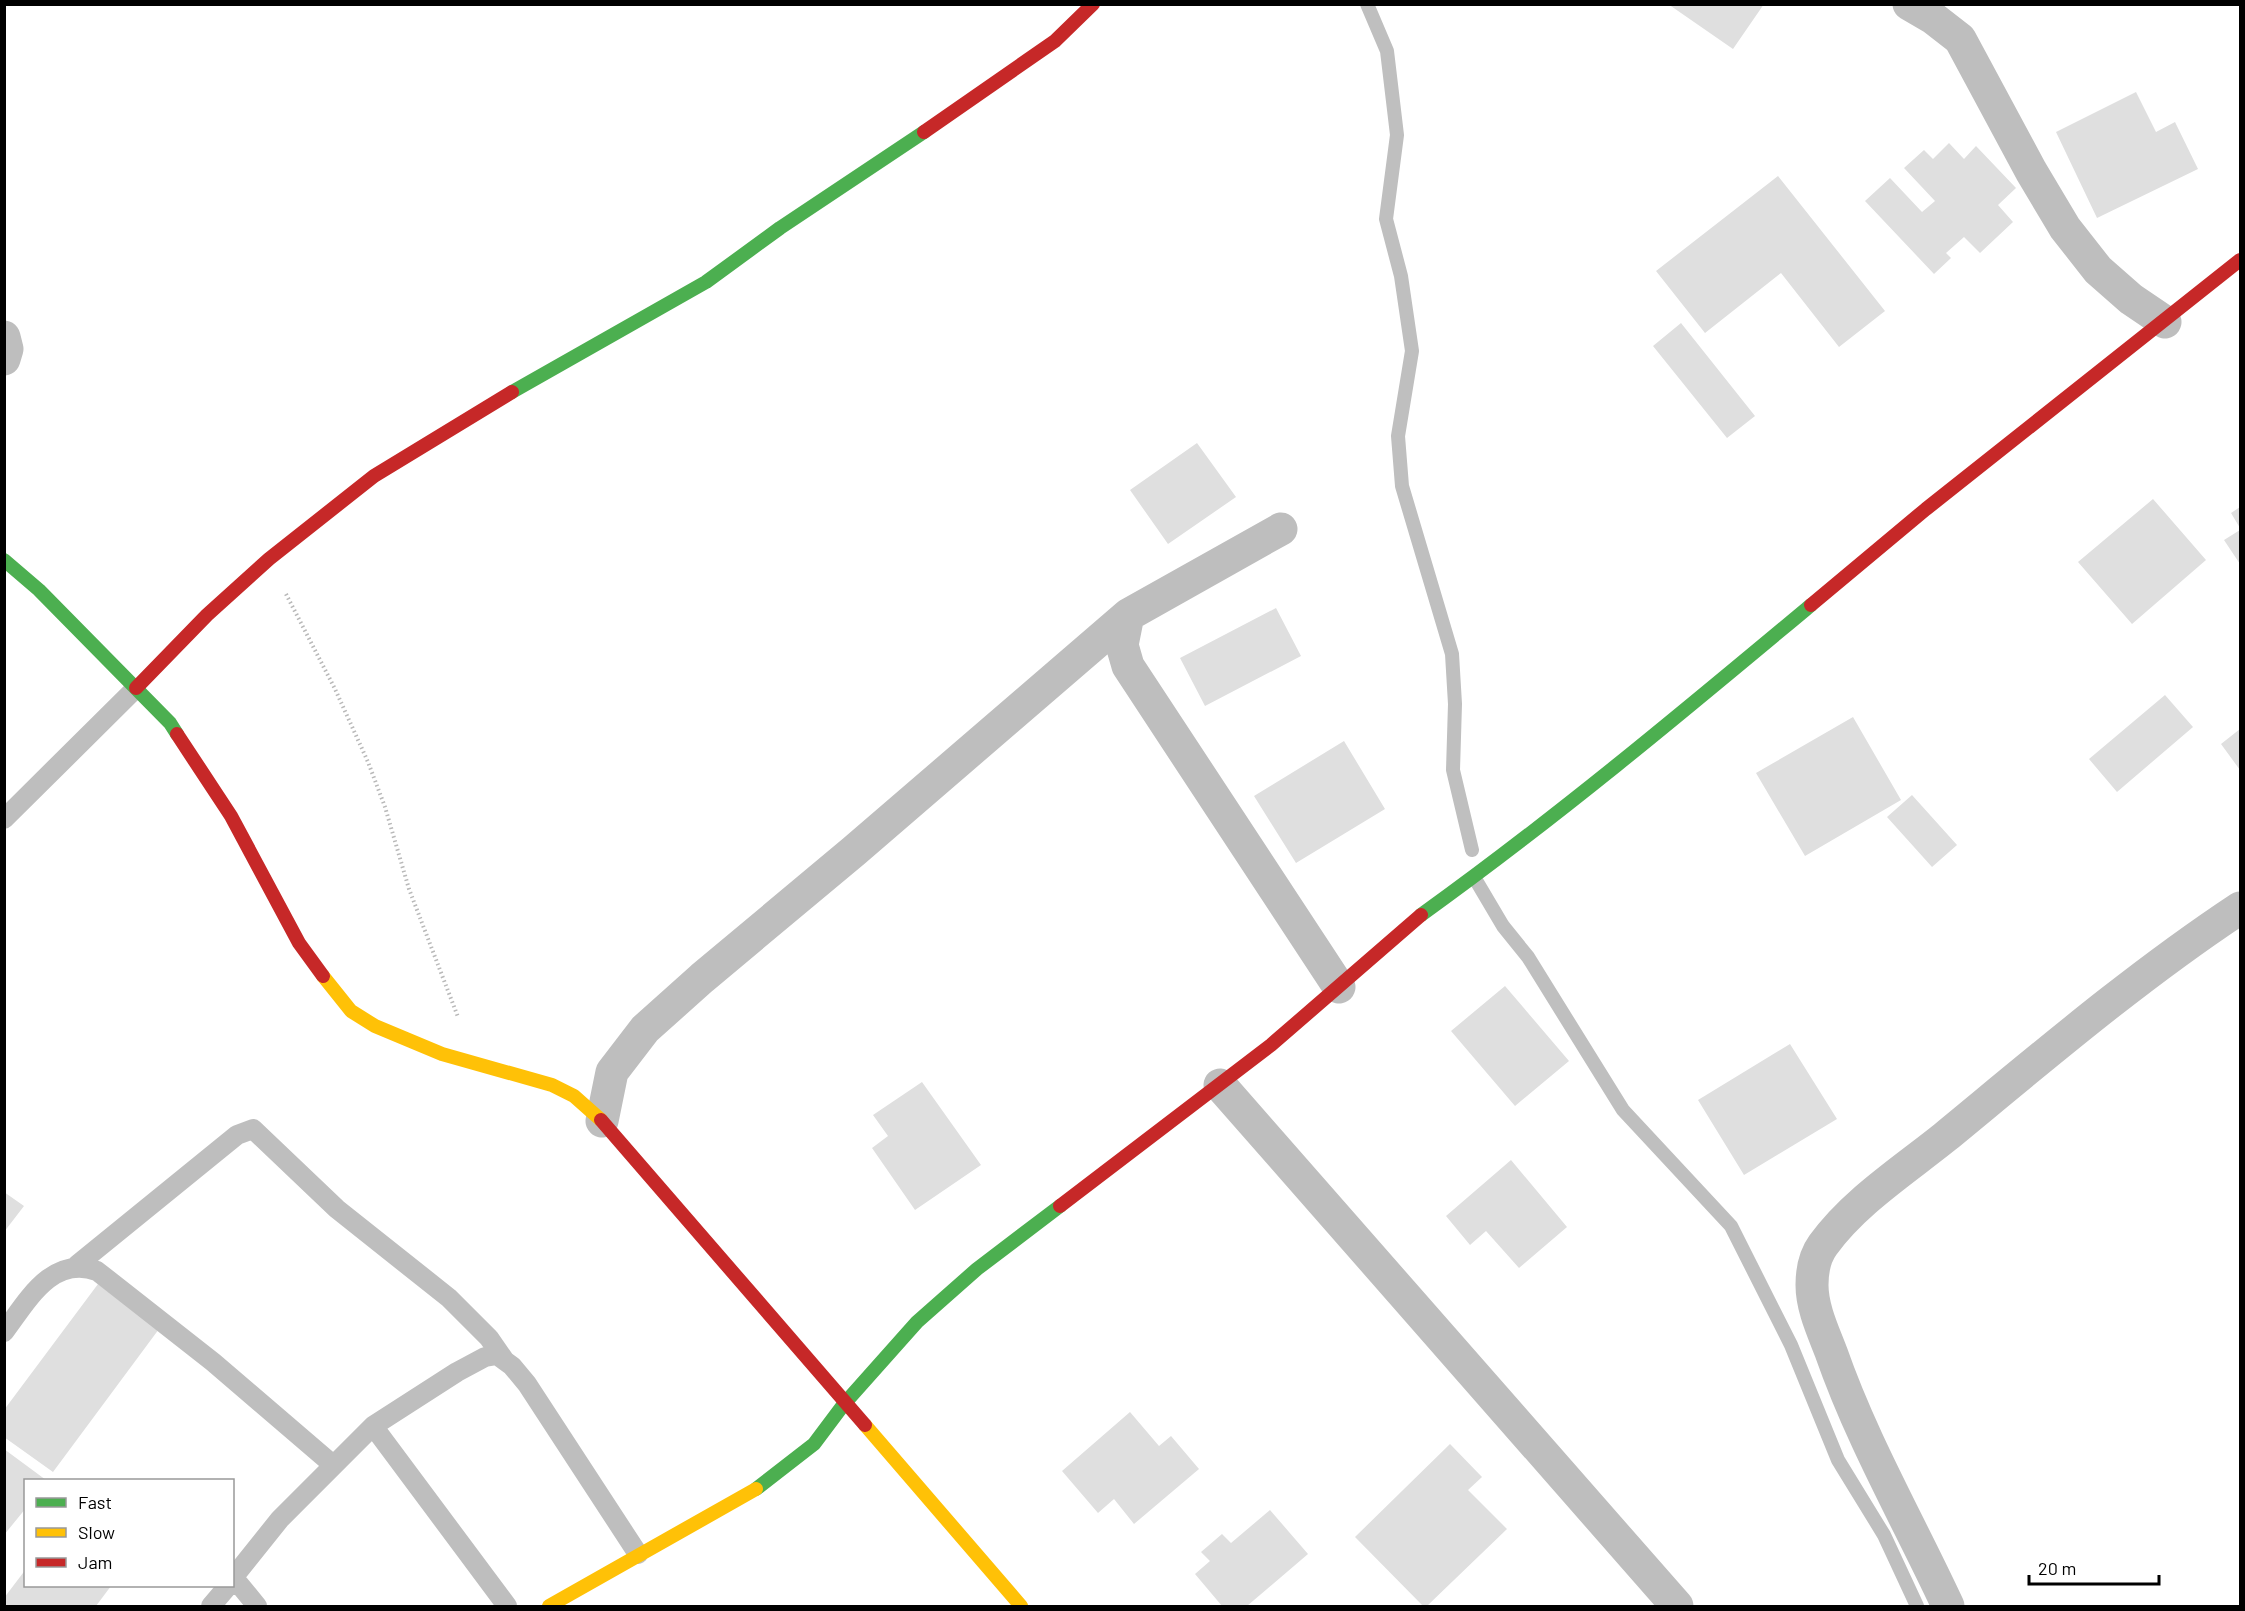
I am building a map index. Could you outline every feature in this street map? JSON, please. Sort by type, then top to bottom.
[{"type":"street","points":[[136,688],[207,615],[269,559],[374,476],[503,398],[706,282],[780,228],[994,85],[1055,41],[1093,4]]},
{"type":"street","points":[[1909,4],[1933,18],[1960,39],[2065,228],[2098,270],[2131,299],[2165,322]]},
{"type":"street","points":[[549,1606],[769,1481],[814,1444],[844,1404],[917,1322],[977,1269],[1220,1085],[1339,987],[1407,925],[1474,877],[1713,687],[1926,509],[2241,260]]},
{"type":"street","points":[[4,337],[7,349],[4,359]]},
{"type":"street","points":[[602,1121],[612,1072],[645,1029],[1128,615],[1281,529]]},
{"type":"street","points":[[4,560],[39,590],[170,723],[231,816],[298,943],[351,1011],[375,1026],[442,1054],[552,1085],[574,1096],[602,1121],[844,1404],[1021,1606]]},
{"type":"street","points":[[1128,615],[1122,645],[1128,666],[1339,987]]},
{"type":"street","points":[[1948,1606],[1870,1450],[1838,1372],[1813,1302],[1812,1284],[1817,1254],[1827,1240],[1856,1210],[2013,1080],[2201,934],[2241,908]]},
{"type":"street","points":[[1220,1085],[1677,1606]]},
{"type":"lane","points":[[4,819],[136,688]]},
{"type":"lane","points":[[4,1332],[50,1277],[77,1265],[237,1135],[253,1129],[337,1209],[449,1298],[489,1338],[527,1384],[638,1554]]},
{"type":"lane","points":[[77,1265],[107,1277],[213,1362],[332,1464]]},
{"type":"lane","points":[[234,1577],[280,1519],[332,1464],[373,1426],[485,1357],[497,1355],[506,1361]]},
{"type":"lane","points":[[373,1426],[507,1606]]},
{"type":"lane","points":[[234,1584],[257,1606]]},
{"type":"lane","points":[[211,1606],[226,1587]]},
{"type":"path","points":[[269,559],[335,689],[368,762],[385,807],[409,889],[476,1063]]},
{"type":"building","points":[[1668,4],[1764,4],[1733,49]]},
{"type":"building","points":[[2136,92],[2156,132],[2175,122],[2198,169],[2097,218],[2056,132]]},
{"type":"building","points":[[1949,143],[1964,159],[1976,146],[2016,188],[1998,205],[2013,222],[1980,253],[1964,237],[1946,253],[1951,258],[1934,274],[1865,201],[1890,178],[1922,212],[1935,201],[1904,168],[1924,150],[1933,159]]},
{"type":"building","points":[[1778,176],[1885,311],[1839,347],[1781,273],[1705,333],[1656,271]]},
{"type":"building","points":[[1681,323],[1755,416],[1727,438],[1653,346]]},
{"type":"building","points":[[1197,443],[1236,497],[1168,544],[1130,490]]},
{"type":"building","points":[[2153,499],[2206,560],[2132,624],[2078,562]]},
{"type":"building","points":[[2240,507],[2240,528],[2231,513]]},
{"type":"building","points":[[2240,530],[2240,564],[2224,540]]},
{"type":"building","points":[[1276,608],[1301,656],[1205,706],[1180,658]]},
{"type":"building","points":[[2165,695],[2193,727],[2117,792],[2089,759]]},
{"type":"building","points":[[1853,717],[1901,800],[1805,856],[1756,773]]},
{"type":"building","points":[[2240,729],[2240,770],[2221,744]]},
{"type":"building","points":[[1344,741],[1385,809],[1296,863],[1254,796]]},
{"type":"building","points":[[1912,795],[1957,845],[1932,867],[1887,817]]},
{"type":"building","points":[[1505,986],[1569,1061],[1515,1106],[1451,1031]]},
{"type":"building","points":[[1790,1044],[1837,1119],[1744,1175],[1698,1100]]},
{"type":"building","points":[[922,1082],[981,1165],[915,1210],[872,1148],[888,1136],[873,1115]]},
{"type":"building","points":[[1511,1160],[1567,1227],[1519,1268],[1486,1231],[1470,1245],[1446,1216]]},
{"type":"building","points":[[4,1192],[24,1206],[4,1232]]},
{"type":"building","points":[[98,1284],[159,1329],[53,1472],[4,1437],[4,1410]]},
{"type":"building","points":[[1130,1412],[1159,1446],[1171,1436],[1199,1469],[1134,1524],[1114,1499],[1098,1513],[1062,1471]]},
{"type":"building","points":[[1450,1444],[1482,1477],[1468,1490],[1507,1529],[1427,1606],[1423,1606],[1355,1537]]},
{"type":"building","points":[[4,1449],[45,1479],[24,1479],[24,1510],[4,1535]]},
{"type":"building","points":[[1270,1510],[1308,1554],[1247,1606],[1222,1606],[1195,1574],[1210,1561],[1201,1552],[1222,1534],[1231,1543]]},
{"type":"building","points":[[24,1572],[24,1587],[110,1587],[96,1606],[4,1606],[4,1598]]},
{"type":"waterway","points":[[1367,4],[1387,51],[1397,135],[1386,219],[1401,276],[1412,351],[1398,436],[1402,486],[1452,654],[1455,704],[1453,770],[1472,850]]},
{"type":"waterway","points":[[1474,877],[1503,926],[1528,957],[1623,1110],[1731,1226],[1791,1345],[1838,1460],[1884,1535],[1917,1606]]},
{"type":"traffic: fast","points":[[512,392],[706,282],[780,228],[924,132]]},
{"type":"traffic: fast","points":[[4,560],[39,590],[170,723],[177,734]]},
{"type":"traffic: fast","points":[[1421,915],[1570,802],[1811,605]]},
{"type":"traffic: fast","points":[[756,1489],[814,1444],[844,1404],[917,1322],[977,1269],[1060,1206]]},
{"type":"traffic: slow","points":[[323,976],[351,1011],[375,1026],[442,1054],[552,1085],[574,1096],[601,1120]]},
{"type":"traffic: slow","points":[[865,1425],[1021,1606]]},
{"type":"traffic: slow","points":[[549,1606],[756,1489]]},
{"type":"traffic: jam","points":[[924,132],[1055,41],[1093,4]]},
{"type":"traffic: jam","points":[[1811,605],[1926,509],[2240,260]]},
{"type":"traffic: jam","points":[[136,688],[207,615],[269,559],[374,476],[512,392]]},
{"type":"traffic: jam","points":[[177,734],[231,816],[299,943],[323,976]]},
{"type":"traffic: jam","points":[[1060,1206],[1271,1045],[1421,915]]},
{"type":"traffic: jam","points":[[601,1120],[865,1425]]}]
